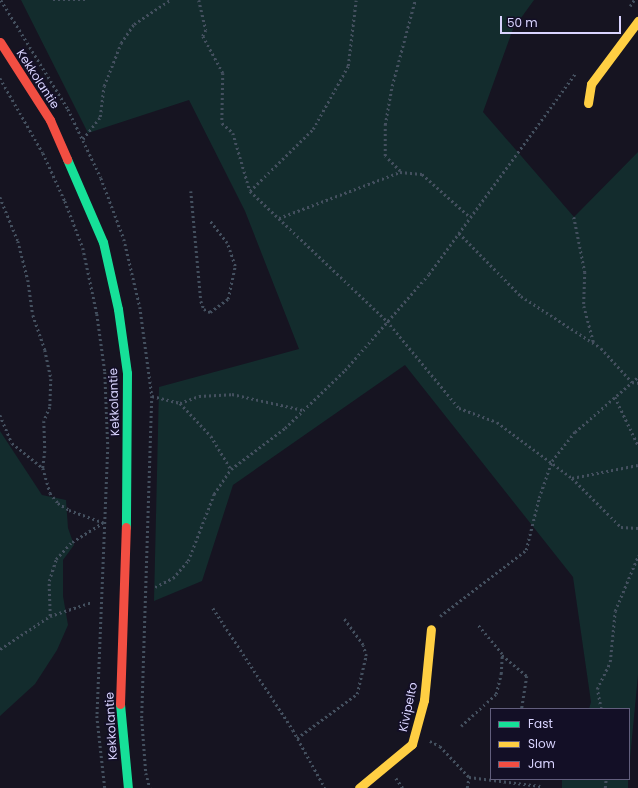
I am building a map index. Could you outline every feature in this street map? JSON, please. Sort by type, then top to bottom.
[{"type":"street","points":[[588,104],[592,84],[602,66],[638,21]]},
{"type":"street","name":"Kekkolantie","points":[[0,42],[50,120],[103,242],[118,310],[127,373],[128,445],[120,718],[128,788]]},
{"type":"street","name":"Kivipelto","points":[[358,788],[412,744],[424,700],[430,629]]},
{"type":"path","points":[[53,0],[88,0]]},
{"type":"path","points":[[83,139],[100,118],[104,86],[121,43],[134,24],[170,0]]},
{"type":"path","points":[[199,0],[206,30],[203,36],[222,73],[222,123],[233,133],[250,191],[388,321],[459,408],[497,422],[552,461],[572,478],[621,527],[638,528]]},
{"type":"path","points":[[250,191],[313,129],[348,66],[356,0]]},
{"type":"path","points":[[400,172],[385,156],[385,125],[392,86],[415,0]]},
{"type":"path","points":[[625,11],[634,0]]},
{"type":"path","points":[[155,587],[173,578],[188,561],[214,494],[231,469],[285,428],[345,370],[429,274],[579,70]]},
{"type":"path","points":[[0,78],[43,153],[83,248],[97,314],[105,372],[108,447],[97,716],[105,788]]},
{"type":"path","points":[[279,218],[400,172],[422,174],[470,217]]},
{"type":"path","points":[[191,191],[201,301],[204,309],[210,312],[228,299],[235,266],[227,243],[210,221]]},
{"type":"path","points":[[0,197],[18,241],[28,280],[33,315],[45,350],[51,379],[50,407],[44,421],[46,452],[43,468],[50,493],[58,503],[69,510],[104,523]]},
{"type":"path","points":[[574,217],[584,272],[584,306],[594,343]]},
{"type":"path","points":[[459,232],[521,296],[594,343],[632,382],[638,383]]},
{"type":"path","points":[[430,629],[443,612],[526,550],[538,498],[552,461],[575,432],[638,377]]},
{"type":"path","points":[[180,403],[199,396],[232,394],[303,410]]},
{"type":"path","points":[[152,396],[180,403],[211,436],[231,469]]},
{"type":"path","points":[[615,397],[638,445]]},
{"type":"path","points":[[0,415],[12,443],[43,468]]},
{"type":"path","points":[[572,478],[638,465]]},
{"type":"path","points":[[50,616],[49,581],[56,560],[72,542],[104,523]]},
{"type":"path","points":[[601,708],[597,689],[610,662],[615,611],[638,556]]},
{"type":"path","points":[[0,649],[50,616],[92,602]]},
{"type":"path","points":[[213,608],[297,738],[325,788]]},
{"type":"path","points":[[297,738],[357,694],[366,656],[363,645],[344,619]]},
{"type":"path","points":[[477,624],[502,654],[527,676],[522,708]]},
{"type":"path","points":[[461,726],[496,694],[502,674],[502,654]]},
{"type":"path","points":[[415,735],[440,746],[469,777],[490,780]]},
{"type":"path","points":[[467,788],[469,777]]},
{"type":"path","points":[[493,780],[540,786]]},
{"type":"green space","points":[[21,0],[534,0],[513,29],[483,112],[574,217],[638,152],[638,675],[630,759],[630,708],[589,708],[591,702],[573,577],[405,365],[233,485],[202,581],[154,601],[159,387],[299,349],[245,211],[189,100],[88,133]]},
{"type":"green space","points":[[0,431],[42,495],[66,500],[68,528],[74,545],[63,560],[63,596],[68,625],[57,650],[35,684],[0,716]]},
{"type":"green space","points":[[562,780],[628,780],[628,788],[562,788]]},
{"type":"traffic: fast","points":[[67,159],[103,242],[118,309],[127,373],[126,527]]},
{"type":"traffic: fast","points":[[120,704],[128,788]]},
{"type":"traffic: slow","points":[[588,103],[591,84],[638,21]]},
{"type":"traffic: slow","points":[[359,788],[412,744],[424,700],[431,629]]},
{"type":"traffic: jam","points":[[0,42],[50,120],[67,159]]},
{"type":"traffic: jam","points":[[120,704],[126,527]]}]
